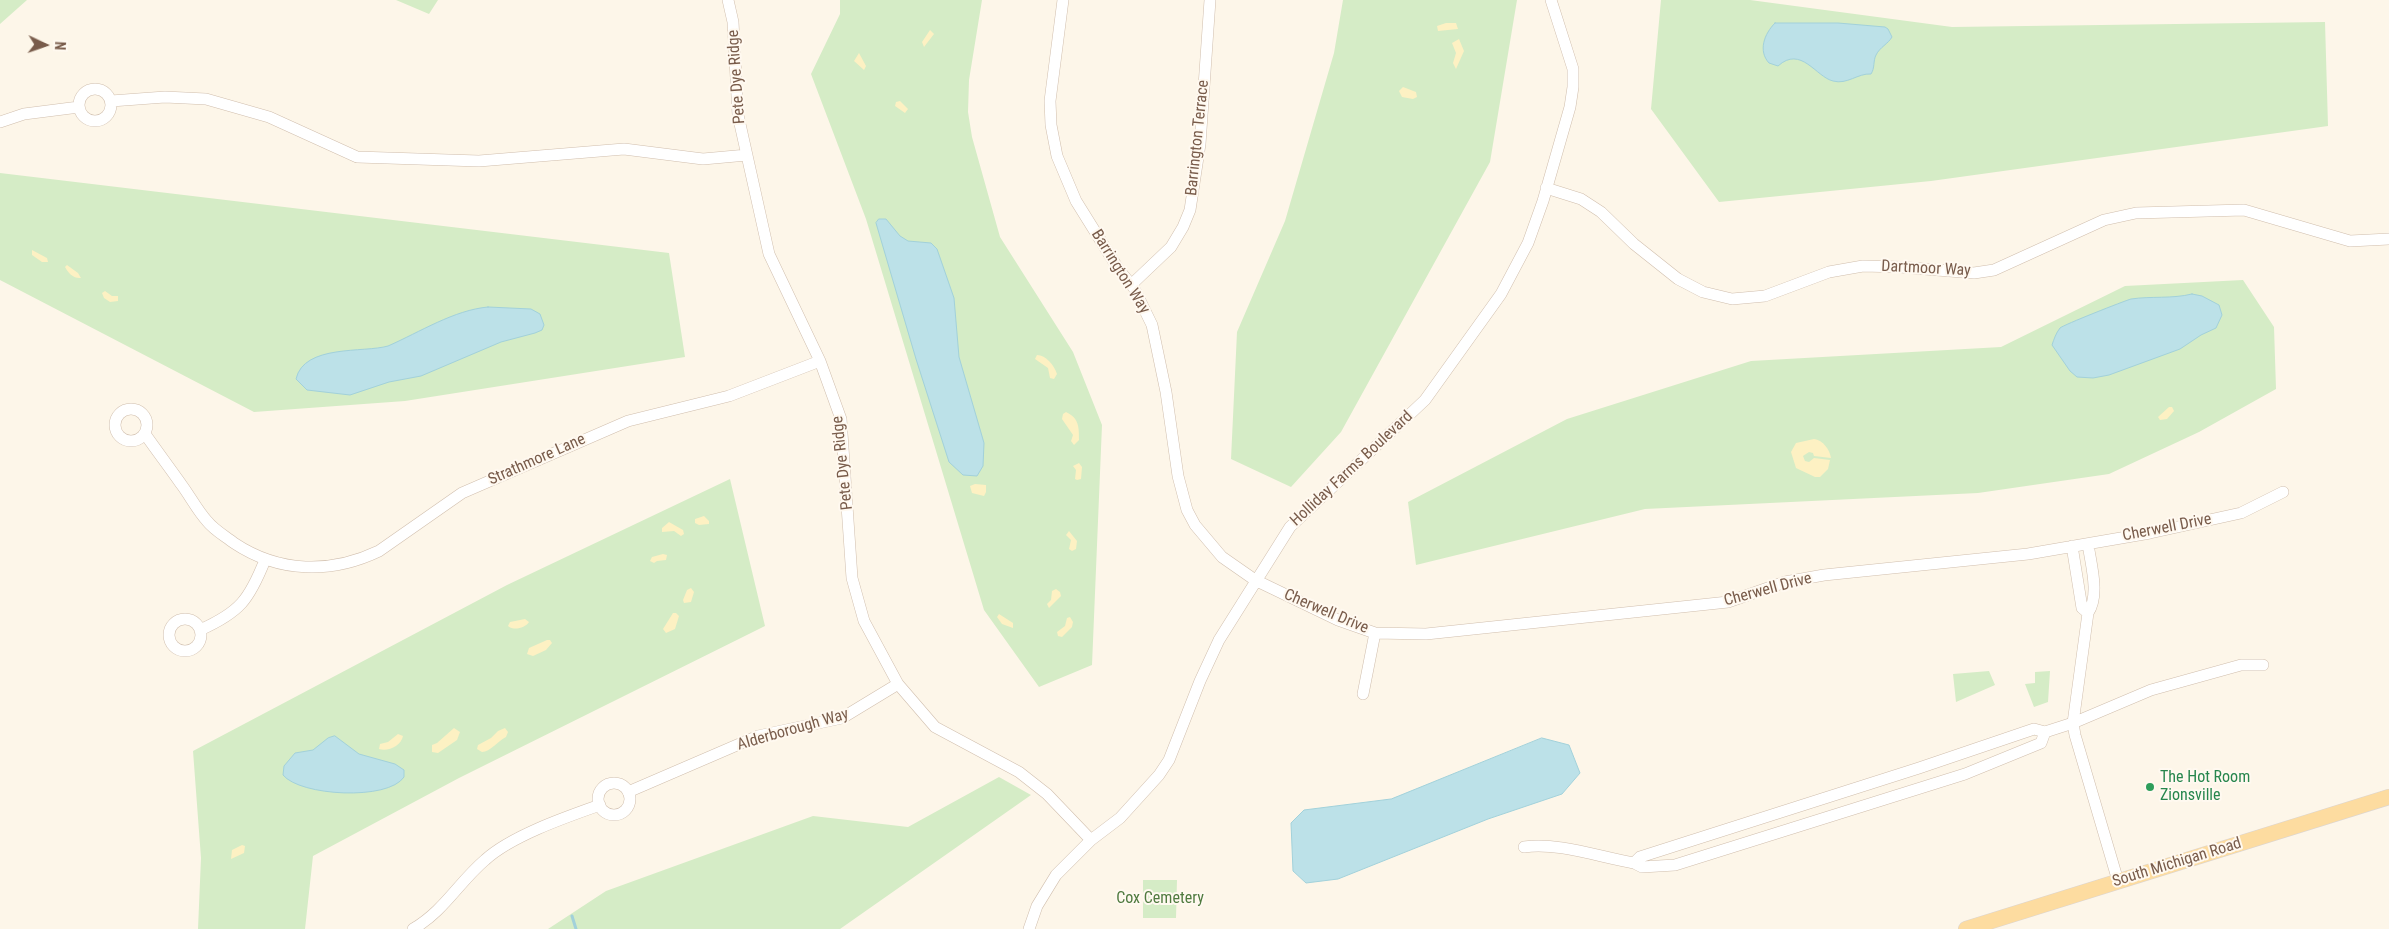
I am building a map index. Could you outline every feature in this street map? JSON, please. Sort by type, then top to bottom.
[{"type":"main road","name":"South Michigan Road","points":[[1966,929],[2389,797]]},
{"type":"street","name":"Pete Dye Ridge","points":[[728,0],[733,22],[738,115],[769,254],[820,361],[842,419],[852,578],[864,621],[898,684],[935,727],[1019,772],[1048,794],[1091,840]]},
{"type":"street","name":"Barrington Way","points":[[1063,0],[1050,101],[1051,124],[1057,156],[1076,201],[1119,270],[1132,285],[1145,307],[1152,325],[1166,392],[1178,476],[1187,510],[1208,543],[1222,557],[1255,580]]},
{"type":"street","name":"Barrington Terrace","points":[[1132,285],[1171,247],[1183,227],[1190,210],[1200,144],[1210,0]]},
{"type":"street","name":"Holliday Farms Boulevard","points":[[1029,929],[1044,893],[1056,875],[1091,840],[1120,818],[1159,775],[1169,760],[1200,681],[1219,640],[1290,527],[1425,400],[1460,354],[1501,294],[1523,251],[1546,188],[1570,107],[1573,87],[1568,50],[1551,0]]},
{"type":"street","points":[[94,88],[104,91],[111,101],[108,115],[94,122],[84,117],[79,107],[79,102],[84,93],[94,88]]},
{"type":"street","points":[[111,101],[165,98],[206,99],[269,117],[357,157],[479,161],[624,149],[703,159],[747,155]]},
{"type":"street","points":[[0,122],[24,114],[79,107]]},
{"type":"street","name":"Dartmoor Way","points":[[1546,188],[1581,199],[1601,212],[1634,244],[1678,279],[1703,292],[1732,299],[1765,296],[1829,272],[1863,266],[1974,273],[1994,270],[2104,220],[2136,213],[2244,210],[2350,240],[2389,239]]},
{"type":"street","name":"Strathmore Lane","points":[[145,434],[208,522],[238,545],[265,560],[278,564],[308,568],[330,567],[364,558],[379,551],[462,493],[628,421],[721,398],[820,361]]},
{"type":"street","name":"Cherwell Drive","points":[[1255,580],[1338,620],[1375,633],[1426,634],[1728,602],[1785,582],[1824,575],[2018,556],[2241,513],[2283,492]]},
{"type":"street","points":[[2088,544],[2094,588],[2093,606],[2088,613],[2073,723],[2118,881]]},
{"type":"street","points":[[2072,546],[2082,608],[2088,613]]},
{"type":"street","points":[[200,630],[225,619],[238,608],[250,594],[265,560]]},
{"type":"street","points":[[1363,694],[1375,633]]},
{"type":"street","points":[[1634,863],[1640,858],[1884,780],[2034,729],[2045,732],[2073,723],[2151,690],[2241,665],[2263,665]]},
{"type":"street","name":"Alderborough Way","points":[[628,792],[758,736],[842,718],[898,684]]},
{"type":"street","points":[[1524,847],[1539,845],[1634,863],[1642,867],[1660,867],[1736,846],[1965,774],[2041,743],[2045,732]]},
{"type":"street","points":[[1884,780],[1888,798]]},
{"type":"street","points":[[621,784],[628,792],[628,806],[621,813],[606,813],[600,805],[599,795],[605,786],[621,784]]},
{"type":"street","points":[[413,929],[440,910],[484,860],[497,850],[572,815],[600,805]]},
{"type":"street","points":[[1730,828],[1736,846]]},
{"type":"green space","points":[[0,0],[27,0],[0,24]]},
{"type":"green space","points":[[396,0],[438,0],[429,14]]},
{"type":"green space","points":[[840,0],[982,0],[969,80],[968,112],[972,137],[1000,237],[1073,352],[1102,425],[1092,665],[1039,687],[984,610],[866,219],[811,74],[840,14]]},
{"type":"green space","points":[[1343,0],[1517,0],[1490,162],[1341,432],[1291,487],[1231,459],[1237,332],[1285,221],[1334,53]]},
{"type":"green space","points":[[1661,0],[1750,0],[1952,27],[2325,22],[2328,126],[1931,181],[1719,202],[1651,109]]},
{"type":"green space","points":[[0,173],[669,253],[685,357],[405,401],[254,412],[0,280]]},
{"type":"green space","points":[[2243,280],[2274,327],[2276,389],[2199,432],[2109,474],[1978,493],[1645,509],[1416,565],[1408,502],[1567,419],[1751,361],[2001,347],[2125,286]]},
{"type":"green space","points":[[730,479],[765,626],[459,778],[313,856],[305,929],[198,929],[201,858],[193,751],[507,585]]},
{"type":"green space","points":[[1989,671],[1995,685],[1956,702],[1953,674]]},
{"type":"green space","points":[[2050,671],[2048,702],[2034,707],[2025,684],[2035,683],[2035,672]]},
{"type":"green space","points":[[999,777],[1031,795],[840,929],[548,929],[606,891],[813,816],[908,827]]},
{"type":"green space","name":"Cox Cemetery","points":[[1143,880],[1177,880],[1176,918],[1143,918]]},
{"type":"sand","points":[[1446,23],[1456,23],[1458,29],[1438,31],[1437,26]]},
{"type":"sand","points":[[930,30],[934,34],[924,47],[922,42]]},
{"type":"sand","points":[[1459,39],[1464,51],[1456,69],[1453,63],[1456,53],[1452,43]]},
{"type":"sand","points":[[859,53],[866,66],[864,70],[854,61]]},
{"type":"sand","points":[[1403,87],[1416,92],[1417,97],[1413,99],[1402,97],[1399,91]]},
{"type":"sand","points":[[900,101],[908,109],[905,113],[895,106],[896,102]]},
{"type":"sand","points":[[32,250],[47,258],[48,262],[42,262],[32,255]]},
{"type":"sand","points":[[67,265],[78,273],[81,278],[74,277],[65,267]]},
{"type":"sand","points":[[105,291],[112,296],[118,296],[118,301],[110,302],[104,298],[102,293]]},
{"type":"sand","points":[[1037,355],[1044,357],[1052,364],[1057,374],[1054,379],[1050,378],[1048,368],[1035,359]]},
{"type":"sand","points":[[2169,407],[2172,407],[2174,411],[2167,419],[2160,420],[2158,417]]},
{"type":"sand","points":[[1066,412],[1074,417],[1078,427],[1079,440],[1074,445],[1071,441],[1073,435],[1062,419],[1063,414]]},
{"type":"sand","points":[[1814,439],[1826,446],[1831,458],[1814,456],[1813,453],[1809,452],[1803,456],[1805,461],[1809,462],[1814,458],[1830,460],[1828,469],[1820,477],[1815,477],[1796,468],[1791,452],[1796,443]]},
{"type":"sand","points":[[1079,463],[1082,467],[1081,479],[1077,480],[1075,479],[1076,470],[1073,466]]},
{"type":"sand","points":[[975,484],[986,485],[984,496],[972,493],[970,486]]},
{"type":"sand","points":[[704,516],[709,521],[709,524],[699,525],[695,523],[695,519]]},
{"type":"sand","points":[[669,522],[683,530],[684,534],[681,536],[674,531],[662,532],[662,528]]},
{"type":"sand","points":[[1069,531],[1077,541],[1076,549],[1072,551],[1069,549],[1071,540],[1066,535]]},
{"type":"sand","points":[[663,554],[667,555],[666,560],[654,563],[650,561],[652,557]]},
{"type":"sand","points":[[691,588],[694,592],[691,602],[684,603],[683,600],[687,590]]},
{"type":"sand","points":[[1056,589],[1060,592],[1061,596],[1049,608],[1047,604],[1051,600],[1052,591]]},
{"type":"sand","points":[[673,613],[679,616],[675,629],[666,633],[663,629]]},
{"type":"sand","points":[[999,614],[1013,623],[1013,628],[1002,624],[997,617]]},
{"type":"sand","points":[[1070,617],[1073,622],[1072,627],[1062,637],[1058,636],[1057,632],[1065,626],[1067,618]]},
{"type":"sand","points":[[525,619],[529,622],[522,627],[516,629],[508,626],[510,622]]},
{"type":"sand","points":[[550,640],[552,643],[546,650],[533,656],[527,654],[529,648]]},
{"type":"sand","points":[[454,728],[460,732],[457,740],[438,753],[432,752],[432,745]]},
{"type":"sand","points":[[505,728],[508,732],[506,737],[485,752],[477,749],[478,745]]},
{"type":"sand","points":[[398,734],[403,736],[400,743],[386,750],[379,749],[380,744],[388,742]]},
{"type":"sand","points":[[242,845],[245,846],[244,853],[231,859],[232,850]]},
{"type":"water","points":[[1775,23],[1838,23],[1885,27],[1892,37],[1876,55],[1871,74],[1838,82],[1827,78],[1801,60],[1786,60],[1778,66],[1769,63],[1763,48],[1765,37]]},
{"type":"water","points":[[879,219],[886,219],[900,236],[908,241],[931,243],[937,249],[954,298],[959,357],[984,443],[983,466],[977,476],[963,475],[949,462],[876,223]]},
{"type":"water","points":[[2192,294],[2202,296],[2219,305],[2222,315],[2216,328],[2201,335],[2180,349],[2109,375],[2093,378],[2077,377],[2070,371],[2052,345],[2060,328],[2131,299]]},
{"type":"water","points":[[488,307],[531,309],[540,314],[544,325],[542,330],[535,333],[501,342],[421,376],[389,382],[350,395],[307,390],[296,379],[301,368],[310,360],[322,355],[388,346],[437,322],[463,312]]},
{"type":"water","points":[[335,736],[359,754],[395,764],[404,770],[404,777],[395,785],[381,790],[344,793],[307,788],[292,782],[283,775],[284,766],[295,753],[313,750],[328,738]]},
{"type":"water","points":[[1542,738],[1569,745],[1580,773],[1562,794],[1488,819],[1338,879],[1306,883],[1293,871],[1291,823],[1304,810],[1391,799]]},
{"type":"waterway","points":[[572,916],[576,929]]},
{"type":"place","name":"The Hot Room Zionsville","points":[[2150,787]]}]
